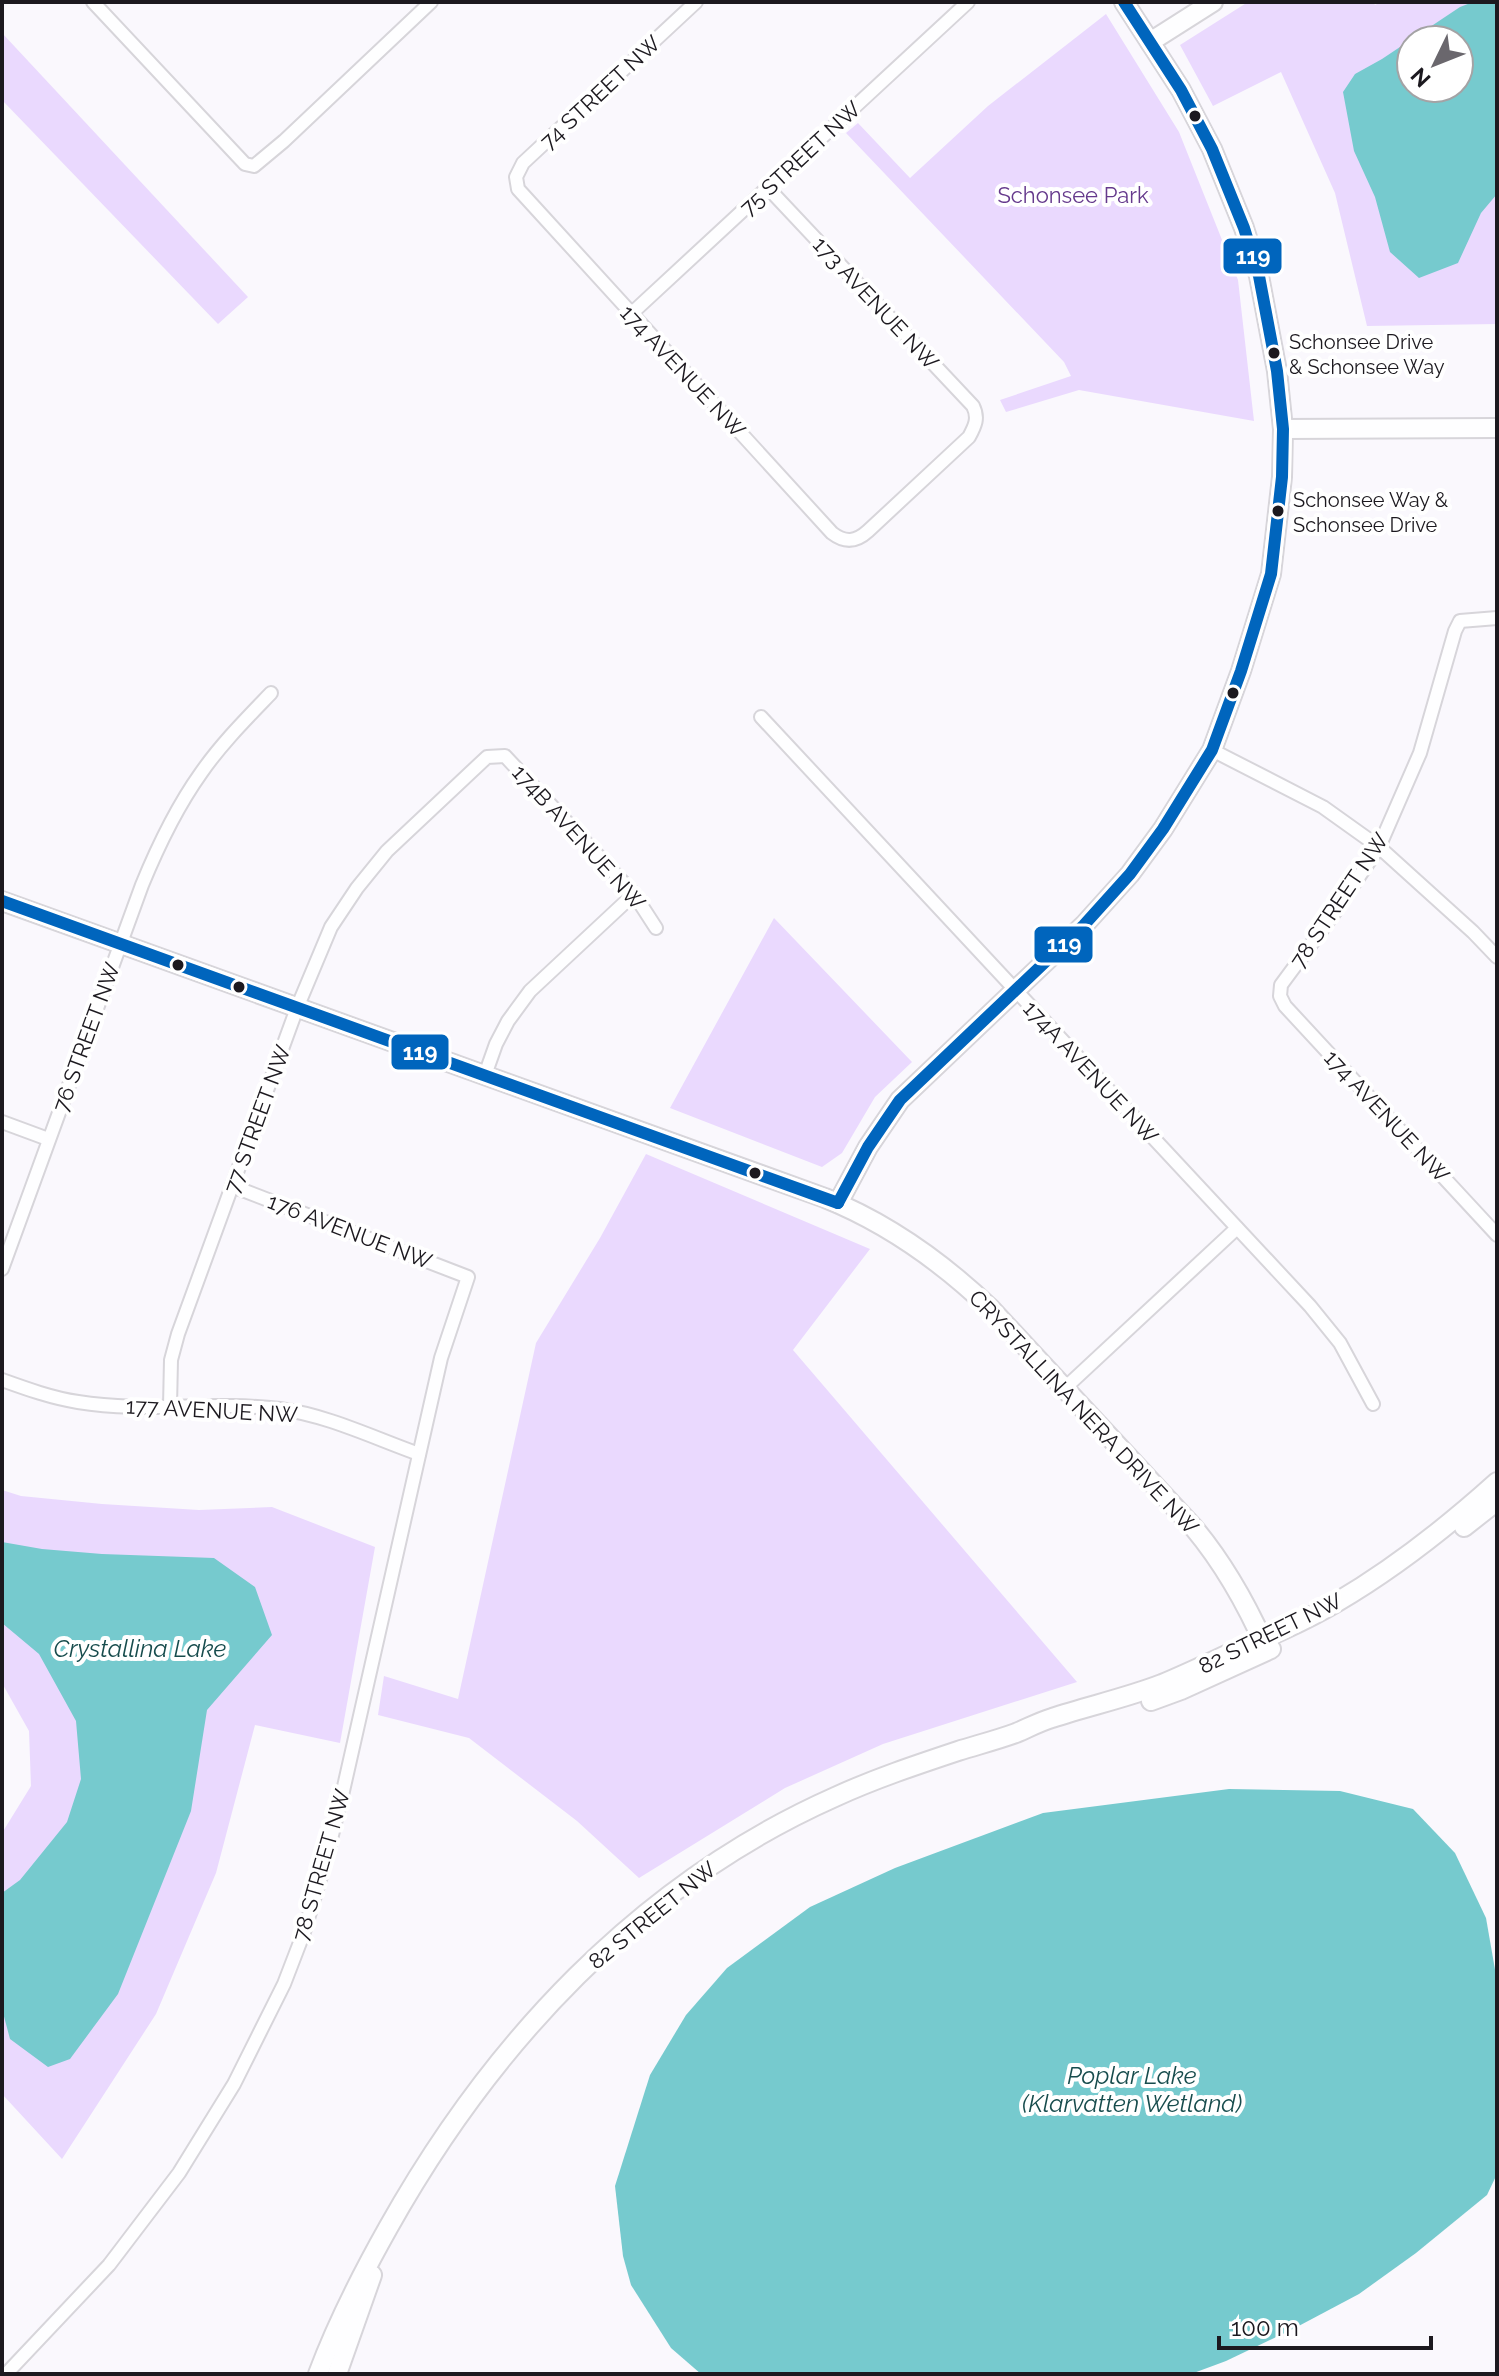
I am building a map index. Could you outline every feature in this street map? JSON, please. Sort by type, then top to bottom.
[{"type":"street","points":[[93,2],[245,164],[254,166],[431,2]]},
{"type":"street","name":"74 STREET NW","points":[[518,189],[516,177],[523,163],[696,2]]},
{"type":"street","name":"75 STREET NW","points":[[631,314],[968,2]]},
{"type":"street","points":[[838,1203],[868,1147],[900,1100],[1084,925],[1130,874],[1163,829],[1212,750],[1271,574],[1282,477],[1283,429],[1277,371],[1259,276],[1228,185],[1196,117],[1124,2]]},
{"type":"street","points":[[1150,42],[1213,2]]},
{"type":"street","name":"173 AVENUE NW","points":[[768,188],[973,406],[976,413],[976,422],[969,437],[855,540]]},
{"type":"street","name":"174 AVENUE NW","points":[[518,189],[832,533],[841,539],[855,540]]},
{"type":"street","points":[[1283,429],[1497,428]]},
{"type":"street","name":"78 STREET NW","points":[[1280,996],[1281,985],[1379,847],[1420,753],[1460,621],[1497,618]]},
{"type":"street","name":"76 STREET NW","points":[[2,1269],[155,852],[183,800],[210,761],[271,693]]},
{"type":"street","name":"174A AVENUE NW","points":[[761,717],[1323,1321],[1351,1362],[1373,1404]]},
{"type":"street","points":[[1212,750],[1323,807],[1379,847],[1497,957]]},
{"type":"street","name":"174B AVENUE NW","points":[[495,755],[505,756],[511,761],[634,894],[656,928]]},
{"type":"street","name":"77 STREET NW","points":[[170,1406],[171,1360],[178,1334],[297,1008],[331,927],[373,867],[478,764],[495,755]]},
{"type":"street","points":[[485,1075],[508,1021],[530,991],[634,894]]},
{"type":"street","name":"CRYSTALLINA NERA DRIVE NW","points":[[2,901],[838,1203],[903,1239],[964,1283],[1065,1388],[1214,1552],[1264,1645]]},
{"type":"street","name":"174 AVENUE NW","points":[[1280,996],[1285,1006],[1497,1235]]},
{"type":"street","name":"76 STREET NW","points":[[2,1122],[48,1139]]},
{"type":"street","name":"176 AVENUE NW","points":[[232,1186],[468,1277]]},
{"type":"street","points":[[1065,1388],[1237,1228]]},
{"type":"street","name":"78 STREET NW","points":[[6,2374],[109,2265],[179,2173],[234,2084],[284,1984],[325,1863],[441,1358],[468,1277]]},
{"type":"street","name":"177 AVENUE NW","points":[[2,1380],[78,1402],[280,1409],[329,1421],[419,1454]]},
{"type":"street","name":"82 STREET NW","points":[[1264,1645],[1378,1576],[1434,1536],[1497,1482]]},
{"type":"street","name":"82 STREET NW","points":[[318,2374],[358,2281],[416,2177],[452,2123],[525,2029],[561,1990],[672,1894],[735,1849],[835,1796],[1037,1723],[1163,1683],[1264,1645],[1302,1635],[1362,1601],[1413,1566],[1497,1501]]},
{"type":"street","name":"82 STREET NW","points":[[337,2374],[388,2227]]},
{"type":"green space","points":[[1248,2],[1373,2],[1375,5],[1381,2],[1497,2],[1497,324],[1367,326],[1335,193],[1281,72],[1213,106],[1180,45]]},
{"type":"green space","name":"Schonsee Park","points":[[1106,14],[1179,132],[1238,280],[1254,421],[1079,390],[1006,412],[1000,400],[1071,376],[1064,362],[846,133],[858,123],[910,178],[988,106]]},
{"type":"green space","points":[[2,33],[248,297],[218,324],[2,100]]},
{"type":"green space","points":[[774,918],[912,1062],[875,1097],[842,1153],[822,1167],[670,1108]]},
{"type":"green space","points":[[646,1154],[870,1249],[793,1350],[1077,1682],[883,1744],[785,1788],[639,1878],[577,1821],[469,1738],[378,1715],[384,1676],[458,1699],[536,1343],[600,1238]]},
{"type":"green space","points":[[2,1490],[21,1496],[102,1504],[199,1510],[272,1507],[375,1547],[340,1743],[255,1725],[216,1873],[156,2014],[62,2159],[2,2094],[2,1833],[31,1786],[29,1731],[2,1683]]},
{"type":"water","points":[[1473,2],[1497,2],[1497,194],[1481,213],[1458,263],[1419,278],[1390,252],[1375,197],[1354,151],[1343,92],[1355,74],[1395,50],[1395,104],[1475,104],[1475,24],[1434,24]]},
{"type":"water","name":"Crystallina Lake","points":[[2,1542],[102,1554],[214,1558],[255,1587],[272,1635],[207,1710],[191,1811],[118,1994],[70,2059],[48,2067],[10,2039],[2,2009],[2,1893],[20,1880],[67,1822],[81,1779],[76,1721],[39,1654],[2,1623]]},
{"type":"water","name":"Poplar Lake (Klarvatten Wetland)","points":[[1229,1789],[1340,1791],[1413,1809],[1455,1853],[1486,1918],[1497,1981],[1497,2174],[1487,2195],[1416,2253],[1359,2294],[1226,2361],[1191,2374],[701,2374],[671,2348],[631,2285],[623,2256],[615,2186],[650,2075],[686,2015],[727,1968],[810,1907],[895,1868],[1043,1813]]},
{"type":"transit line","name":"119","points":[[838,1203],[868,1147],[900,1100],[1084,925],[1130,874],[1163,829],[1212,750],[1271,574],[1282,477],[1283,429],[1277,371],[1259,276],[1244,228],[1212,149],[1181,90],[1124,2]]},
{"type":"transit line","name":"119","points":[[2,901],[838,1203]]},
{"type":"place","name":"Schonsee Drive & Schonsee Way","points":[[1274,353]]},
{"type":"place","name":"Schonsee Way & Schonsee Drive","points":[[1278,511]]}]
